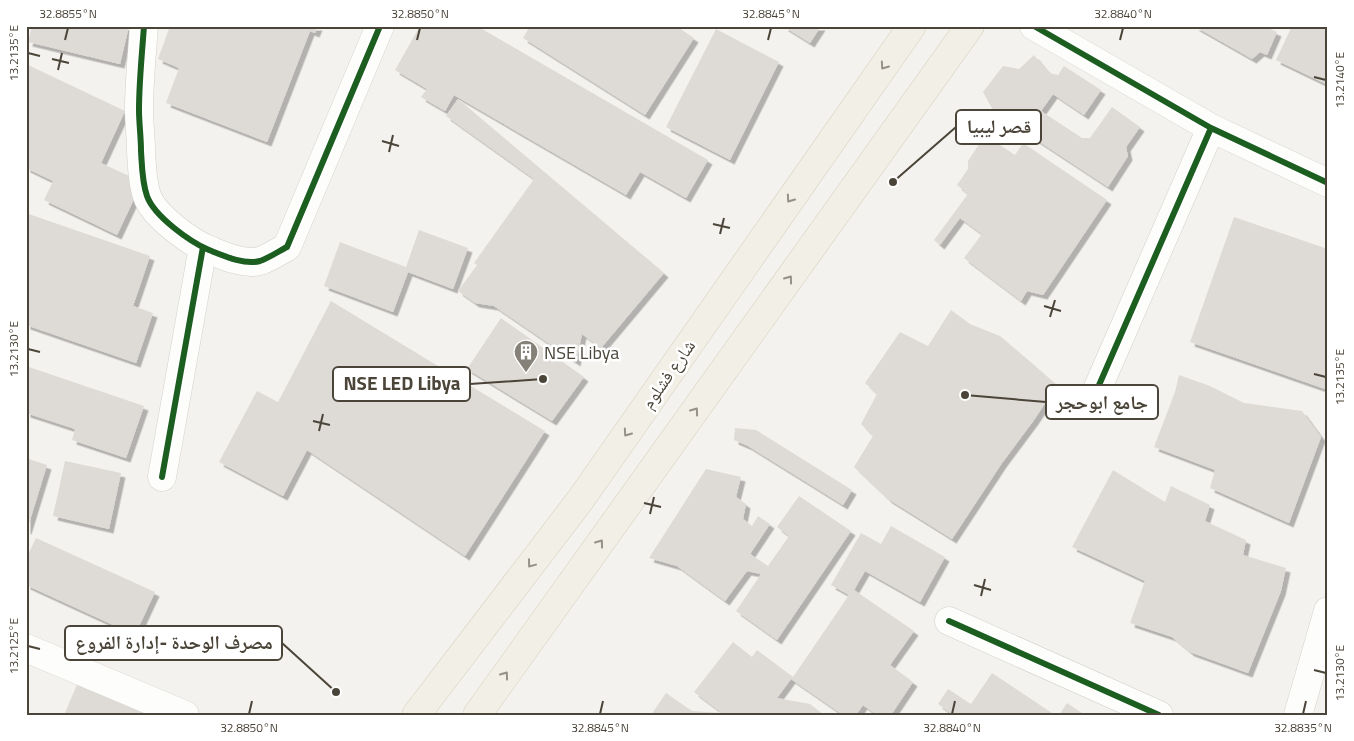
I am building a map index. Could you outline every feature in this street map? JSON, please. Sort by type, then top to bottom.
[{"type":"main road","name":"شارع فشلوم","points":[[416,715],[581,498],[912,26]]},
{"type":"main road","points":[[477,715],[970,26]]},
{"type":"street","points":[[144,26],[139,108],[143,179],[147,197],[155,209],[174,228],[203,247],[240,260],[252,262],[261,261],[287,247],[380,26]]},
{"type":"street","points":[[1034,26],[1212,128],[1328,183]]},
{"type":"street","points":[[1096,392],[1212,128]]},
{"type":"street","points":[[162,477],[203,247]]},
{"type":"street","points":[[1298,715],[1328,611]]},
{"type":"street","points":[[948,621],[1159,715]]},
{"type":"street","points":[[26,648],[185,715]]},
{"type":"building","points":[[32,26],[129,26],[120,64],[28,42]]},
{"type":"building","points":[[170,26],[318,26],[315,33],[310,31],[267,142],[166,103],[179,68],[158,59]]},
{"type":"building","points":[[420,26],[477,26],[708,160],[686,198],[640,172],[626,195],[454,95],[445,111],[421,97],[427,89],[395,70]]},
{"type":"building","points":[[530,26],[676,26],[694,38],[645,115],[523,38]]},
{"type":"building","points":[[783,26],[821,26],[810,43]]},
{"type":"building","points":[[1194,26],[1264,26],[1277,32],[1267,55],[1260,52],[1252,59]]},
{"type":"building","points":[[1292,26],[1328,26],[1328,85],[1276,60]]},
{"type":"building","points":[[716,29],[779,62],[730,160],[666,127]]},
{"type":"building","points":[[1034,55],[1049,73],[1058,75],[1064,66],[1101,90],[1084,115],[1053,94],[1041,111],[1082,138],[1090,138],[1112,107],[1140,127],[1126,147],[1128,156],[1108,187],[994,112],[983,92],[1003,66],[1019,69]]},
{"type":"building","points":[[26,64],[125,111],[101,163],[142,182],[117,235],[44,200],[53,181],[26,168]]},
{"type":"building","points":[[458,99],[664,273],[601,348],[582,334],[576,362],[494,306],[475,303],[458,291],[477,265],[474,263],[534,179],[446,116]]},
{"type":"building","points":[[985,135],[1015,155],[1023,143],[1107,200],[1043,295],[1027,291],[1021,301],[964,258],[982,234],[960,218],[940,245],[934,240],[968,194],[957,185],[968,169],[968,161]]},
{"type":"building","points":[[26,213],[150,256],[133,306],[153,313],[136,363],[26,325]]},
{"type":"building","points":[[1234,217],[1328,249],[1328,390],[1190,342]]},
{"type":"building","points":[[419,230],[468,248],[453,289],[408,272],[393,312],[324,286],[340,242],[406,267]]},
{"type":"building","points":[[331,301],[545,431],[465,556],[307,450],[283,496],[219,462],[257,391],[278,402]]},
{"type":"building","points":[[951,310],[970,324],[1000,336],[1057,385],[1002,463],[952,539],[888,499],[854,467],[873,436],[861,424],[877,394],[865,383],[900,332],[928,346]]},
{"type":"building","name":"NSE Libya","points":[[501,318],[584,377],[552,421],[467,369]]},
{"type":"building","points":[[26,366],[144,406],[126,458],[72,440],[75,429],[26,413]]},
{"type":"building","points":[[1179,375],[1210,386],[1244,403],[1302,411],[1321,437],[1289,523],[1210,488],[1215,470],[1154,447],[1175,392]]},
{"type":"building","points":[[735,428],[756,430],[852,490],[843,505],[748,446],[734,440]]},
{"type":"building","points":[[26,458],[47,465],[27,530],[26,530]]},
{"type":"building","points":[[65,461],[121,473],[109,529],[53,516]]},
{"type":"building","points":[[706,469],[741,477],[736,497],[746,504],[743,519],[752,526],[758,516],[770,524],[750,554],[768,566],[789,536],[777,527],[799,496],[851,531],[777,640],[736,611],[761,574],[747,571],[725,601],[677,566],[649,558]]},
{"type":"building","points":[[1113,470],[1165,502],[1171,486],[1210,505],[1205,521],[1246,540],[1243,555],[1286,568],[1281,591],[1248,673],[1190,652],[1172,637],[1130,623],[1145,581],[1072,547]]},
{"type":"building","points":[[891,526],[945,557],[920,602],[865,571],[854,590],[914,631],[890,665],[913,682],[891,715],[877,715],[863,705],[856,715],[843,715],[791,679],[777,698],[810,704],[824,715],[651,715],[666,693],[692,711],[722,713],[694,692],[733,642],[752,657],[757,650],[793,677],[849,595],[831,585],[861,533],[881,544]]},
{"type":"building","points":[[36,538],[155,592],[135,635],[26,585],[26,559]]},
{"type":"building","points":[[992,673],[1055,715],[953,715],[938,704],[948,689],[971,704]]},
{"type":"building","points":[[79,680],[158,715],[64,715]]},
{"type":"building","points":[[1067,703],[1085,715],[1059,715]]},
{"type":"cycle path","points":[[144,26],[139,115],[142,174],[147,196],[157,212],[192,241],[209,250],[247,262],[263,260],[287,247],[380,26]]},
{"type":"cycle path","points":[[1034,26],[1211,128],[1328,183]]},
{"type":"cycle path","points":[[1096,392],[1211,128]]},
{"type":"cycle path","points":[[162,477],[203,247]]},
{"type":"cycle path","points":[[949,621],[1159,715]]},
{"type":"place","name":"قصر ليبيا","points":[[893,182]]},
{"type":"place","name":"NSE Libya","points":[[526,373]]},
{"type":"place","name":"NSE LED Libya","points":[[543,379]]},
{"type":"place","name":"جامع ابوحجر","points":[[965,395]]},
{"type":"place","name":"مصرف الوحدة -إدارة الفروع","points":[[336,692]]}]
